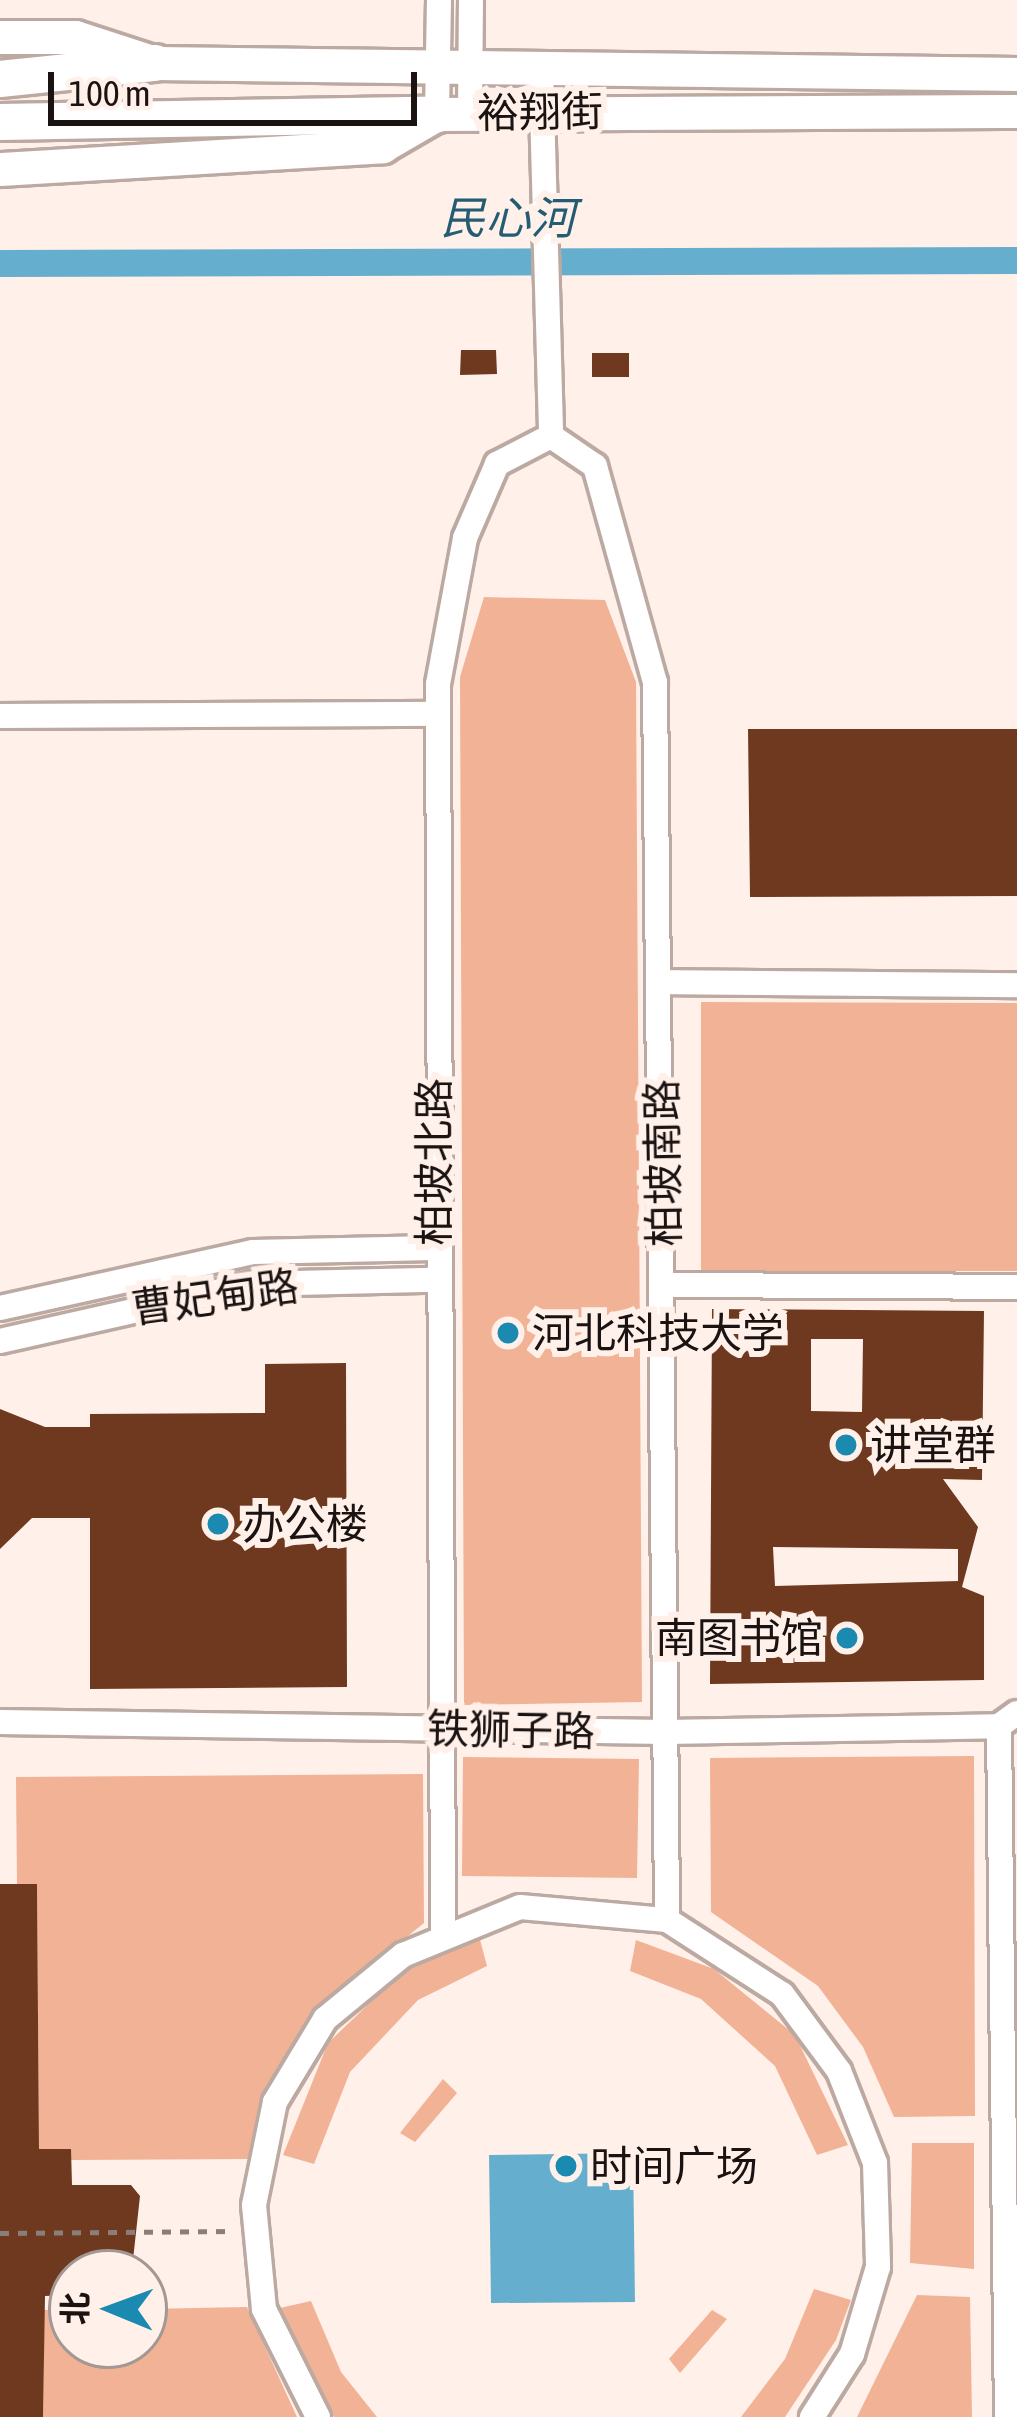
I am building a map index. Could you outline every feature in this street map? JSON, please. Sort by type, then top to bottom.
[{"type":"highway","points":[[0,79],[155,63]]},
{"type":"highway","points":[[0,122],[453,114]]},
{"type":"main road","name":"裕翔街","points":[[0,37],[75,37],[155,63],[542,73],[1017,74]]},
{"type":"main road","name":"裕翔街","points":[[0,169],[382,146],[453,114],[1017,111]]},
{"type":"street","points":[[439,0],[454,71]]},
{"type":"street","points":[[453,114],[454,71],[471,0]]},
{"type":"street","points":[[542,73],[551,436]]},
{"type":"street","name":"柏坡北路","points":[[443,1931],[433,1248],[437,714],[465,538],[497,464],[551,436]]},
{"type":"street","name":"柏坡南路","points":[[551,436],[595,466],[655,682],[665,1285],[668,1920]]},
{"type":"street","points":[[0,716],[437,714]]},
{"type":"street","points":[[660,982],[1017,985]]},
{"type":"street","name":"曹妃甸路","points":[[0,1308],[253,1252],[433,1248]]},
{"type":"street","name":"曹妃甸路","points":[[0,1341],[252,1284],[434,1280]]},
{"type":"street","points":[[665,1285],[1017,1287]]},
{"type":"street","points":[[1007,2417],[1012,2310],[1008,1719]]},
{"type":"street","name":"铁狮子路","points":[[0,1722],[666,1732],[1008,1719]]},
{"type":"street","points":[[318,2417],[263,2309],[257,2231],[275,2102],[325,2019],[443,1931],[520,1907],[668,1920],[782,1994],[839,2071],[875,2163],[878,2267],[852,2354],[812,2417]]},
{"type":"path","points":[[0,2233],[257,2231]]},
{"type":"shaded area","points":[[484,597],[605,600],[636,682],[642,1702],[464,1705],[460,677]]},
{"type":"shaded area","points":[[701,1002],[1017,1003],[1017,1271],[701,1271]]},
{"type":"shaded area","points":[[974,1756],[975,2116],[894,2117],[863,2047],[818,1986],[711,1912],[710,1758]]},
{"type":"shaded area","points":[[463,1757],[639,1759],[637,1878],[462,1876]]},
{"type":"shaded area","points":[[423,1774],[424,1923],[318,2009],[275,2077],[251,2159],[71,2160],[70,2149],[39,2149],[37,1885],[17,1884],[16,1777]]},
{"type":"shaded area","points":[[479,1936],[487,1966],[418,2000],[350,2072],[314,2164],[283,2155],[328,2043],[403,1971]]},
{"type":"shaded area","points":[[636,1940],[714,1969],[795,2035],[848,2145],[817,2155],[775,2066],[701,1999],[630,1971]]},
{"type":"shaded area","points":[[443,2079],[457,2093],[415,2142],[400,2133]]},
{"type":"shaded area","points":[[912,2143],[974,2143],[974,2269],[910,2263]]},
{"type":"shaded area","points":[[814,2289],[851,2300],[836,2340],[785,2417],[741,2417],[785,2359]]},
{"type":"shaded area","points":[[917,2295],[970,2297],[972,2417],[857,2417]]},
{"type":"shaded area","points":[[311,2301],[341,2372],[377,2417],[334,2417],[311,2386],[280,2308]]},
{"type":"shaded area","points":[[247,2307],[297,2417],[43,2417],[44,2310],[48,2310],[48,2369],[168,2369],[168,2309]]},
{"type":"shaded area","points":[[712,2310],[727,2319],[680,2373],[669,2359]]},
{"type":"water","points":[[633,2153],[635,2302],[491,2303],[489,2155]]},
{"type":"building","points":[[461,350],[496,350],[497,374],[460,375]]},
{"type":"building","points":[[592,353],[629,353],[629,377],[592,377]]},
{"type":"building","points":[[748,729],[1017,729],[1017,896],[750,897]]},
{"type":"building","points":[[712,1309],[984,1311],[982,1480],[943,1479],[978,1527],[962,1587],[984,1596],[984,1680],[710,1684]],"holes":[[[811,1339],[863,1339],[862,1412],[811,1411]],[[773,1547],[958,1549],[958,1581],[775,1586]]]},
{"type":"building","name":"办公楼","points":[[346,1363],[347,1687],[90,1689],[90,1518],[32,1518],[0,1549],[0,1409],[45,1427],[90,1427],[90,1414],[265,1413],[265,1364]]},
{"type":"building","points":[[0,1884],[37,1884],[39,2149],[71,2149],[72,2185],[131,2185],[140,2196],[134,2249],[48,2249],[43,2417],[0,2417]]},
{"type":"waterway","name":"民心河","points":[[0,263],[1017,260]]},
{"type":"place","name":"河北科技大学","points":[[508,1333]]},
{"type":"place","name":"讲堂群","points":[[846,1445]]},
{"type":"place","name":"办公楼","points":[[218,1524]]},
{"type":"place","name":"南图书馆","points":[[847,1638]]},
{"type":"place","name":"时间广场","points":[[566,2166]]}]
